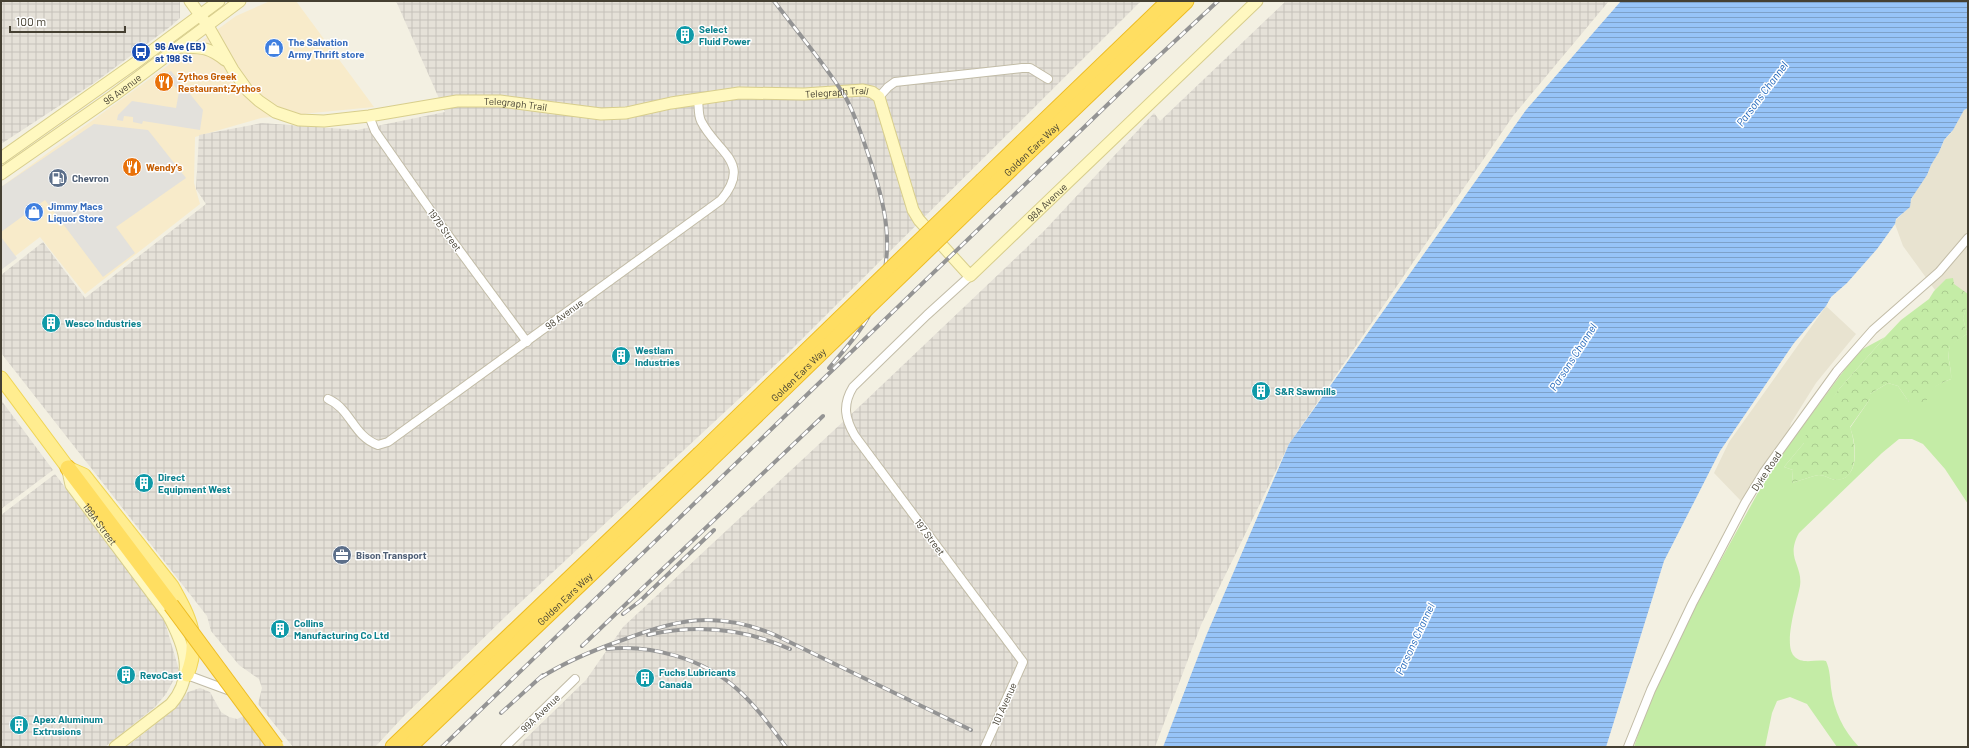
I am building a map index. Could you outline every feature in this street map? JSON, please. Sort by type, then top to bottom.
[{"type":"highway","name":"Golden Ears Way","points":[[409,747],[987,184],[1169,1]]},
{"type":"highway","name":"Golden Ears Way","points":[[987,184],[1186,1]]},
{"type":"highway","name":"Golden Ears Way","points":[[393,747],[703,459]]},
{"type":"highway","points":[[68,468],[276,747]]},
{"type":"main road","name":"199A Street","points":[[1,378],[68,468]]},
{"type":"main road","points":[[68,468],[84,475],[172,586],[183,605],[192,628],[194,648],[187,675]]},
{"type":"street","name":"Telegraph Trail","points":[[190,1],[208,26],[240,80],[258,101],[284,116],[312,121],[369,116],[457,101],[500,101],[601,114],[626,113],[739,93],[804,94],[863,90],[872,92],[879,97],[913,210],[919,220],[970,276]]},
{"type":"street","name":"96 Avenue","points":[[1,158],[219,1]]},
{"type":"street","name":"96 Avenue","points":[[1,174],[113,96],[240,1]]},
{"type":"street","name":"98A Avenue","points":[[845,408],[849,394],[853,387],[1258,1]]},
{"type":"street","points":[[179,47],[212,50],[229,63]]},
{"type":"street","name":"Telegraph Trail","points":[[879,97],[895,82],[1022,68],[1030,68],[1048,79]]},
{"type":"street","name":"98 Avenue","points":[[328,398],[338,403],[365,439],[378,445],[388,442],[721,200],[728,191],[734,178],[735,169],[701,120],[698,100]]},
{"type":"street","name":"197B Street","points":[[369,116],[375,131],[440,224],[527,342]]},
{"type":"street","name":"Dyke Road","points":[[1628,747],[1651,690],[1692,604],[1745,502],[1764,472],[1842,365],[1873,330],[1939,272],[1968,238]]},
{"type":"street","name":"197 Street","points":[[845,408],[846,419],[855,436],[1023,662]]},
{"type":"street","name":"199A Street","points":[[68,468],[71,485],[168,615],[180,639],[187,675]]},
{"type":"street","name":"101 Avenue","points":[[985,747],[1023,662]]},
{"type":"street","points":[[116,747],[171,704],[180,692],[187,675],[239,695]]},
{"type":"street","name":"99A Avenue","points":[[505,747],[575,679]]},
{"type":"shaded area","points":[[1,1],[180,1],[180,18],[94,83],[1,144]]},
{"type":"shaded area","points":[[270,1],[296,1],[374,107],[261,118],[195,137],[194,183],[200,204],[85,294],[40,237],[1,267],[1,187],[236,16]]},
{"type":"shaded area","points":[[396,1],[1141,1],[788,353],[507,615],[403,717],[375,747],[293,747],[258,704],[262,688],[259,679],[239,665],[211,631],[207,616],[1,353],[1,275],[43,242],[85,298],[206,204],[196,189],[199,135],[262,123],[357,130],[445,112]]},
{"type":"shaded area","points":[[1286,1],[1609,1],[1513,116],[1289,444],[1201,625],[1155,747],[517,747],[586,680],[623,627],[861,405],[1044,231],[1154,113],[1160,121]]},
{"type":"shaded area","points":[[171,71],[203,110],[200,130],[143,121],[142,124],[133,122],[133,117],[124,116],[123,121],[117,120],[118,115],[132,101],[176,108],[179,92],[166,74]]},
{"type":"shaded area","points":[[1968,108],[1967,334],[1903,246],[1895,224],[1896,220],[1906,210],[1916,190],[1927,175],[1944,140],[1951,133],[1964,110]]},
{"type":"shaded area","points":[[94,124],[148,130],[186,178],[116,227],[135,253],[103,277],[45,200],[1,232],[1,187]]},
{"type":"shaded area","points":[[1,237],[17,258],[1,270]]},
{"type":"shaded area","points":[[1826,306],[1856,334],[1816,383],[1791,423],[1789,431],[1758,474],[1741,501],[1714,473],[1729,442]]},
{"type":"shaded area","points":[[1,400],[53,470],[1,509]]},
{"type":"shaded area","points":[[55,474],[164,619],[179,670],[166,694],[155,707],[105,747],[1,747],[1,515]]},
{"type":"shaded area","points":[[200,688],[210,692],[221,712],[229,717],[237,719],[249,714],[274,747],[126,747],[171,712],[188,692]]},
{"type":"green space","points":[[1953,278],[1954,284],[1968,294],[1968,309],[1966,309],[1963,318],[1967,334],[1950,346],[1949,359],[1951,379],[1931,391],[1925,405],[1909,402],[1898,386],[1888,383],[1870,394],[1870,399],[1850,427],[1852,433],[1854,458],[1850,473],[1845,478],[1837,480],[1819,475],[1792,483],[1793,470],[1784,467],[1804,443],[1803,439],[1840,388],[1901,320],[1929,299],[1934,291],[1946,279]]},
{"type":"green space","points":[[1966,309],[1968,309],[1968,504],[1945,469],[1923,444],[1912,439],[1899,439],[1882,453],[1799,533],[1795,542],[1794,555],[1799,572],[1800,586],[1790,633],[1791,650],[1797,659],[1805,661],[1826,661],[1834,705],[1848,734],[1859,747],[1837,747],[1807,704],[1790,697],[1777,701],[1772,713],[1765,747],[1634,747],[1645,713],[1690,616],[1760,489],[1785,450],[1851,361],[1861,350],[1885,337],[1840,388],[1804,443],[1784,467],[1793,470],[1792,483],[1819,475],[1837,480],[1845,478],[1850,473],[1855,458],[1855,450],[1850,428],[1870,399],[1870,394],[1888,383],[1898,386],[1909,402],[1939,384],[1951,379],[1949,359],[1950,345],[1967,334],[1963,318]]},
{"type":"water","name":"Parsons Channel","points":[[1621,1],[1968,1],[1968,108],[1964,110],[1953,130],[1944,140],[1927,175],[1911,199],[1910,207],[1896,219],[1895,224],[1877,249],[1847,283],[1831,297],[1826,306],[1794,343],[1720,451],[1664,561],[1606,747],[1163,747],[1206,636],[1289,444],[1526,110]]},
{"type":"railway","points":[[774,1],[829,73],[849,104],[860,131],[879,189],[886,226],[886,263],[876,301],[861,328],[829,368]]},
{"type":"railway","points":[[442,747],[1132,81],[1218,1]]},
{"type":"railway","points":[[582,646],[823,416]]},
{"type":"railway","points":[[623,614],[640,601],[714,530]]},
{"type":"railway","points":[[540,678],[568,662],[638,634],[658,628],[695,620],[733,622],[775,635],[971,730]]},
{"type":"railway","points":[[648,635],[684,630],[720,630],[756,637],[790,649]]},
{"type":"railway","points":[[607,649],[624,648],[659,652],[676,656],[709,669],[724,678],[751,702],[786,747]]},
{"type":"railway","points":[[501,713],[543,675]]},
{"type":"place","name":"Select Fluid Power","points":[[685,35]]},
{"type":"place","name":"The Salvation Army Thrift store","points":[[274,48]]},
{"type":"place","name":"96 Ave (EB) at 198 St","points":[[141,52]]},
{"type":"place","name":"Zythos Greek Restaurant;Zythos","points":[[164,82]]},
{"type":"place","name":"Wendy's","points":[[132,167]]},
{"type":"place","name":"Chevron","points":[[58,178]]},
{"type":"place","name":"Jimmy Macs Liquor Store","points":[[34,212]]},
{"type":"place","name":"Wesco Industries","points":[[51,323]]},
{"type":"place","name":"Westlam Industries","points":[[621,356]]},
{"type":"place","name":"S&R Sawmills","points":[[1261,391]]},
{"type":"place","name":"Direct Equipment West","points":[[144,483]]},
{"type":"place","name":"Bison Transport","points":[[342,555]]},
{"type":"place","name":"Collins Manufacturing Co Ltd","points":[[280,629]]},
{"type":"place","name":"RevoCast","points":[[126,675]]},
{"type":"place","name":"Fuchs Lubricants Canada","points":[[645,678]]},
{"type":"place","name":"Apex Aluminum Extrusions","points":[[19,725]]}]
